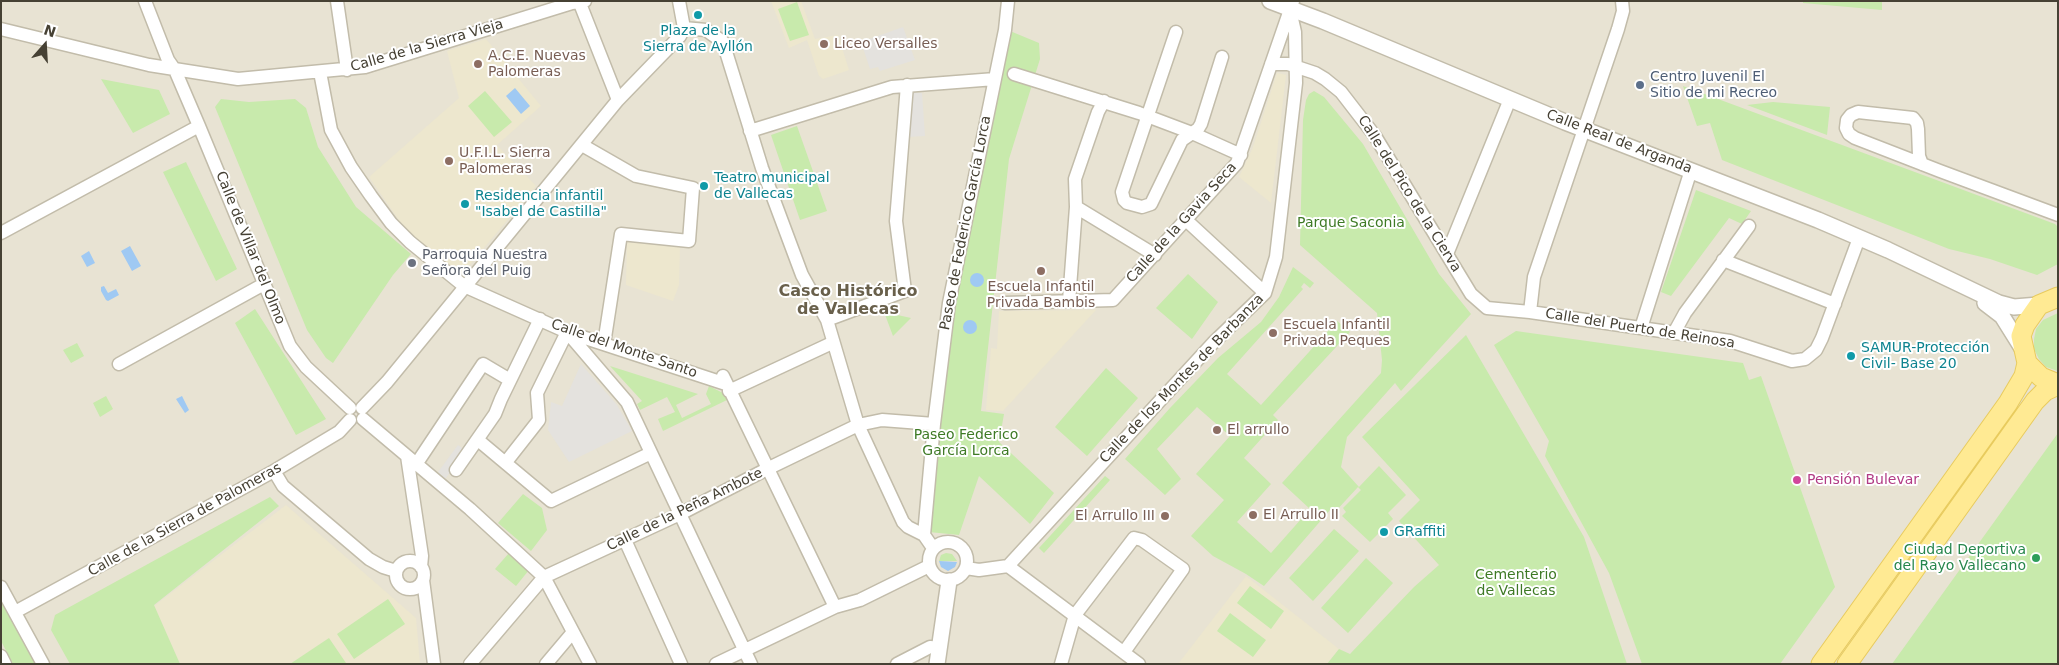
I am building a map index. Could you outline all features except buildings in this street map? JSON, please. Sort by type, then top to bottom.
[{"type":"main road","points":[[1821,664],[2018,387],[2024,376],[2024,355],[2021,336],[2025,325],[2038,305],[2058,297]]},
{"type":"main road","points":[[2024,355],[2040,377],[2058,384]]},
{"type":"main road","points":[[1847,664],[2035,401],[2045,391],[2058,384]]},
{"type":"street","name":"Calle de Villar del Olmo","points":[[145,1],[168,60],[175,70],[199,126],[290,346],[306,367],[356,414],[470,509],[544,577],[590,664]]},
{"type":"street","points":[[338,1],[346,70]]},
{"type":"street","points":[[679,1],[682,32],[706,30],[723,42],[750,131],[802,275],[827,320],[832,343],[858,425],[903,522],[908,527],[924,535],[933,548]]},
{"type":"street","name":"Paseo de Federico García Lorca","points":[[924,535],[934,424],[949,303],[1005,30],[1008,1]]},
{"type":"street","name":"Calle Real de Arganda","points":[[1270,1],[1291,5],[1323,21],[1584,129],[1859,238],[2006,306],[2023,307],[2038,305]]},
{"type":"street","points":[[1530,312],[1534,278],[1618,29],[1622,1]]},
{"type":"street","name":"Calle de la Sierra Vieja","points":[[1,29],[175,70],[238,78],[365,67],[581,2]]},
{"type":"street","points":[[581,2],[618,100]]},
{"type":"street","name":"Calle de la Gavia Seca","points":[[1069,301],[1113,300],[1232,171],[1241,155],[1291,5]]},
{"type":"street","name":"Calle de los Montes de Barbanza","points":[[1008,566],[1214,343],[1265,293],[1274,268],[1282,216],[1296,66],[1295,32],[1291,5]]},
{"type":"street","name":"Calle de la Sierra de Palomeras","points":[[15,612],[274,471],[339,432],[387,382],[618,100],[682,32]]},
{"type":"street","points":[[1176,32],[1122,192],[1127,203],[1142,207],[1151,204],[1182,140],[1201,124],[1222,57]]},
{"type":"street","name":"Calle del Pico de la Cierva","points":[[1271,64],[1278,63],[1296,66],[1326,79],[1341,92],[1375,136],[1471,294],[1487,308]]},
{"type":"street","name":"Calle del Monte Santo","points":[[320,72],[331,130],[351,167],[391,223],[410,242],[464,286],[567,332],[726,384]]},
{"type":"street","points":[[1014,74],[1147,116],[1192,133],[1241,155]]},
{"type":"street","points":[[750,131],[892,87],[994,79]]},
{"type":"street","points":[[827,320],[905,291],[896,221],[906,85]]},
{"type":"street","points":[[1447,254],[1510,98]]},
{"type":"street","points":[[1005,304],[1069,301],[1076,207],[1075,179],[1098,112],[1104,101]]},
{"type":"street","points":[[1922,164],[1919,156],[1917,123],[1913,118],[1858,112],[1851,115],[1847,120],[1846,128],[1849,134],[1856,138],[1922,164],[2058,215]]},
{"type":"street","points":[[1,232],[199,126]]},
{"type":"street","points":[[582,145],[636,176],[693,188],[689,241],[621,234],[604,344]]},
{"type":"street","points":[[1641,328],[1691,170]]},
{"type":"street","points":[[1076,207],[1155,255]]},
{"type":"street","points":[[1186,220],[1265,293]]},
{"type":"street","points":[[1674,333],[1685,313],[1748,226]]},
{"type":"street","name":"Calle del Puerto de Reinosa","points":[[1487,308],[1530,312],[1730,341],[1792,361],[1805,359],[1816,350],[1859,238]]},
{"type":"street","points":[[1723,260],[1835,304]]},
{"type":"street","points":[[118,364],[264,284]]},
{"type":"street","name":"Calle Real de Arganda","points":[[1966,288],[2002,316],[2024,355]]},
{"type":"street","points":[[456,470],[495,414],[540,319]]},
{"type":"street","points":[[506,462],[539,420],[537,393],[567,332],[627,402],[751,664]]},
{"type":"street","points":[[832,343],[726,384],[769,468],[835,607]]},
{"type":"street","points":[[415,564],[417,533],[412,460],[484,364],[510,380]]},
{"type":"street","name":"Calle de la Peña Ambote","points":[[470,664],[544,577],[680,514],[858,425],[882,420],[934,424]]},
{"type":"street","points":[[478,440],[551,501],[651,453]]},
{"type":"street","points":[[274,471],[283,486],[368,559],[382,567],[396,571]]},
{"type":"street","points":[[1061,664],[1076,615],[1134,538],[1142,540],[1183,569],[1124,652]]},
{"type":"street","points":[[625,540],[681,664]]},
{"type":"street","points":[[945,542],[957,544],[966,554],[966,568],[956,579],[949,580],[937,577],[929,566],[928,559],[933,548],[945,542]]},
{"type":"street","points":[[423,580],[419,586],[407,589],[399,584],[396,571],[401,564],[415,564],[423,571],[434,664]]},
{"type":"street","points":[[716,664],[835,607],[860,600],[929,566]]},
{"type":"street","points":[[966,568],[979,570],[1008,566],[1139,664]]},
{"type":"street","points":[[937,664],[949,580]]},
{"type":"street","points":[[1,587],[43,664]]},
{"type":"street","points":[[412,589],[429,616]]},
{"type":"street","points":[[546,664],[573,632]]},
{"type":"street","points":[[898,664],[930,647],[939,648]]},
{"type":"street","points":[[1,656],[5,664]]},
{"type":"shaded area","points":[[1,1],[2058,1],[2058,664],[1,664]]},
{"type":"shaded area","name":"Liceo Versalles","points":[[771,1],[801,1],[815,39],[838,35],[849,70],[823,79],[819,76],[807,40],[789,48]]},
{"type":"shaded area","points":[[903,27],[915,60],[880,71],[878,67],[870,69],[861,42]]},
{"type":"shaded area","name":"U.F.I.L. Sierra Palomeras","points":[[486,39],[541,106],[497,145],[536,186],[463,273],[456,273],[405,229],[369,177],[459,98],[447,51]]},
{"type":"shaded area","points":[[1277,73],[1286,75],[1271,203],[1239,177],[1253,147]]},
{"type":"shaded area","points":[[912,93],[922,93],[925,136],[908,137]]},
{"type":"shaded area","points":[[627,242],[680,246],[679,285],[673,301],[626,285]]},
{"type":"shaded area","points":[[1096,310],[1003,411],[986,410],[991,348],[997,349],[999,311]]},
{"type":"shaded area","points":[[581,364],[617,405],[632,431],[569,462],[548,430],[551,402],[562,406]]},
{"type":"shaded area","points":[[458,445],[472,455],[451,471],[445,479],[438,472]]},
{"type":"shaded area","points":[[286,505],[416,618],[420,664],[180,664],[154,606]]},
{"type":"shaded area","points":[[1246,576],[1339,649],[1327,664],[1178,664]]},
{"type":"green space","points":[[1803,1],[1882,1],[1882,10],[1803,3]]},
{"type":"green space","points":[[797,2],[809,35],[790,41],[778,9]]},
{"type":"green space","name":"Paseo Federico García Lorca","points":[[1010,31],[1039,43],[1040,59],[1009,159],[981,411],[1004,414],[999,442],[1054,493],[1030,524],[979,476],[959,535],[929,532],[949,303]]},
{"type":"green space","points":[[101,79],[159,90],[170,114],[133,133]]},
{"type":"green space","points":[[1683,86],[2055,224],[2058,227],[2058,264],[2037,275],[1990,259],[1949,249],[1722,160],[1710,123],[1697,126]]},
{"type":"green space","points":[[485,91],[512,122],[494,137],[468,106]]},
{"type":"green space","name":"Parque Saconia","points":[[1314,91],[1324,97],[1363,144],[1439,274],[1471,314],[1401,391],[1395,383],[1347,437],[1341,467],[1359,487],[1379,466],[1406,495],[1388,513],[1393,519],[1370,542],[1342,516],[1346,512],[1343,508],[1361,490],[1358,487],[1334,513],[1330,510],[1264,586],[1213,556],[1191,536],[1224,500],[1196,474],[1230,436],[1197,407],[1157,449],[1181,479],[1165,495],[1125,459],[1218,358],[1261,322],[1279,297],[1293,267],[1314,283],[1310,288],[1304,283],[1301,287],[1303,289],[1227,374],[1261,405],[1337,321],[1350,332],[1273,415],[1278,420],[1244,458],[1271,484],[1237,522],[1271,553],[1310,509],[1282,483],[1381,373],[1382,360],[1377,313],[1300,245],[1303,120],[1306,100],[1309,94]]},
{"type":"green space","points":[[221,99],[249,102],[295,99],[306,108],[318,147],[356,207],[411,254],[393,275],[333,363],[326,358],[307,330],[215,107]]},
{"type":"green space","points":[[1773,102],[1830,107],[1827,135],[1747,105]]},
{"type":"green space","points":[[797,126],[827,211],[800,220],[771,135]]},
{"type":"green space","points":[[186,162],[237,269],[216,281],[163,172]]},
{"type":"green space","points":[[1696,190],[1751,211],[1742,224],[1729,218],[1671,296],[1661,292]]},
{"type":"green space","points":[[1188,274],[1218,302],[1192,339],[1156,308]]},
{"type":"green space","points":[[255,309],[326,419],[296,435],[235,323]]},
{"type":"green space","points":[[884,312],[911,318],[893,336]]},
{"type":"green space","points":[[2058,313],[2058,371],[2046,367],[2039,359],[2034,349],[2034,339],[2036,329],[2043,320]]},
{"type":"green space","points":[[1516,331],[1743,363],[1749,380],[1761,376],[1835,587],[1780,664],[1642,664],[1609,573],[1545,456],[1549,441],[1494,345]]},
{"type":"green space","name":"Cementerio de Vallecas","points":[[1466,335],[1584,537],[1627,664],[1327,664],[1339,649],[1350,654],[1414,587],[1439,565],[1399,521],[1420,500],[1362,437]]},
{"type":"green space","points":[[77,343],[84,356],[71,363],[63,350]]},
{"type":"green space","points":[[610,366],[698,394],[676,405],[682,418],[711,404],[706,394],[709,386],[723,393],[727,400],[663,431],[658,419],[675,412],[667,397],[640,410],[637,404],[642,401]]},
{"type":"green space","points":[[1106,368],[1138,398],[1087,456],[1055,427]]},
{"type":"green space","points":[[106,396],[113,409],[100,417],[93,403]]},
{"type":"green space","points":[[2058,433],[2058,664],[1892,664]]},
{"type":"green space","points":[[1105,476],[1110,480],[1044,553],[1039,548]]},
{"type":"green space","points":[[523,494],[542,508],[547,530],[531,551],[498,523]]},
{"type":"green space","points":[[270,497],[279,506],[154,605],[180,664],[70,664],[51,630],[55,615]]},
{"type":"green space","points":[[1334,529],[1359,551],[1313,601],[1289,578]]},
{"type":"green space","points":[[509,553],[529,570],[516,586],[495,569]]},
{"type":"green space","points":[[946,553],[952,554],[957,561],[939,561],[941,555]]},
{"type":"green space","points":[[1366,558],[1393,583],[1348,633],[1321,608]]},
{"type":"green space","points":[[1250,586],[1284,611],[1271,629],[1237,603]]},
{"type":"green space","points":[[1,599],[36,664],[13,664],[1,641]]},
{"type":"green space","points":[[388,599],[405,624],[354,659],[337,634]]},
{"type":"green space","points":[[1230,613],[1266,640],[1253,657],[1217,631]]},
{"type":"green space","points":[[329,638],[346,663],[290,664]]},
{"type":"water","points":[[515,88],[530,106],[521,114],[506,96]]},
{"type":"water","points":[[130,246],[141,266],[132,271],[121,251]]},
{"type":"water","points":[[89,251],[95,263],[87,267],[81,256]]},
{"type":"water","points":[[974,273],[980,273],[984,280],[980,287],[974,287],[970,283],[970,277]]},
{"type":"water","points":[[104,286],[108,293],[116,289],[119,295],[108,301],[106,300],[101,291],[101,287]]},
{"type":"water","points":[[967,320],[973,320],[977,327],[973,334],[967,334],[963,330],[963,324]]},
{"type":"water","points":[[182,396],[189,410],[185,413],[176,399]]},
{"type":"water","points":[[939,561],[957,562],[955,567],[948,571],[941,567]]},
{"type":"place","name":"Plaza de la Sierra de Ayllón","points":[[698,15]]},
{"type":"place","name":"Liceo Versalles","points":[[824,44]]},
{"type":"place","name":"A.C.E. Nuevas Palomeras","points":[[478,64]]},
{"type":"place","name":"Centro Juvenil El Sitio de mi Recreo","points":[[1640,85]]},
{"type":"place","name":"U.F.I.L. Sierra Palomeras","points":[[449,161]]},
{"type":"place","name":"Teatro municipal de Vallecas","points":[[704,186]]},
{"type":"place","name":"Residencia infantil \"Isabel de Castilla\"","points":[[465,204]]},
{"type":"place","name":"Parroquia Nuestra Señora del Puig","points":[[412,263]]},
{"type":"place","name":"Escuela Infantil Privada Bambis","points":[[1041,271]]},
{"type":"place","name":"Escuela Infantil Privada Peques","points":[[1273,333]]},
{"type":"place","name":"SAMUR-Protección Civil- Base 20","points":[[1851,356]]},
{"type":"place","name":"El arrullo","points":[[1217,430]]},
{"type":"place","name":"Pensión Bulevar","points":[[1797,480]]},
{"type":"place","name":"El Arrullo II","points":[[1253,515]]},
{"type":"place","name":"El Arrullo III","points":[[1165,516]]},
{"type":"place","name":"GRaffiti","points":[[1384,532]]},
{"type":"place","name":"Ciudad Deportiva del Rayo Vallecano","points":[[2036,558]]},
{"type":"district","name":"Casco Histórico de Vallecas","points":[[848,301]]}]
